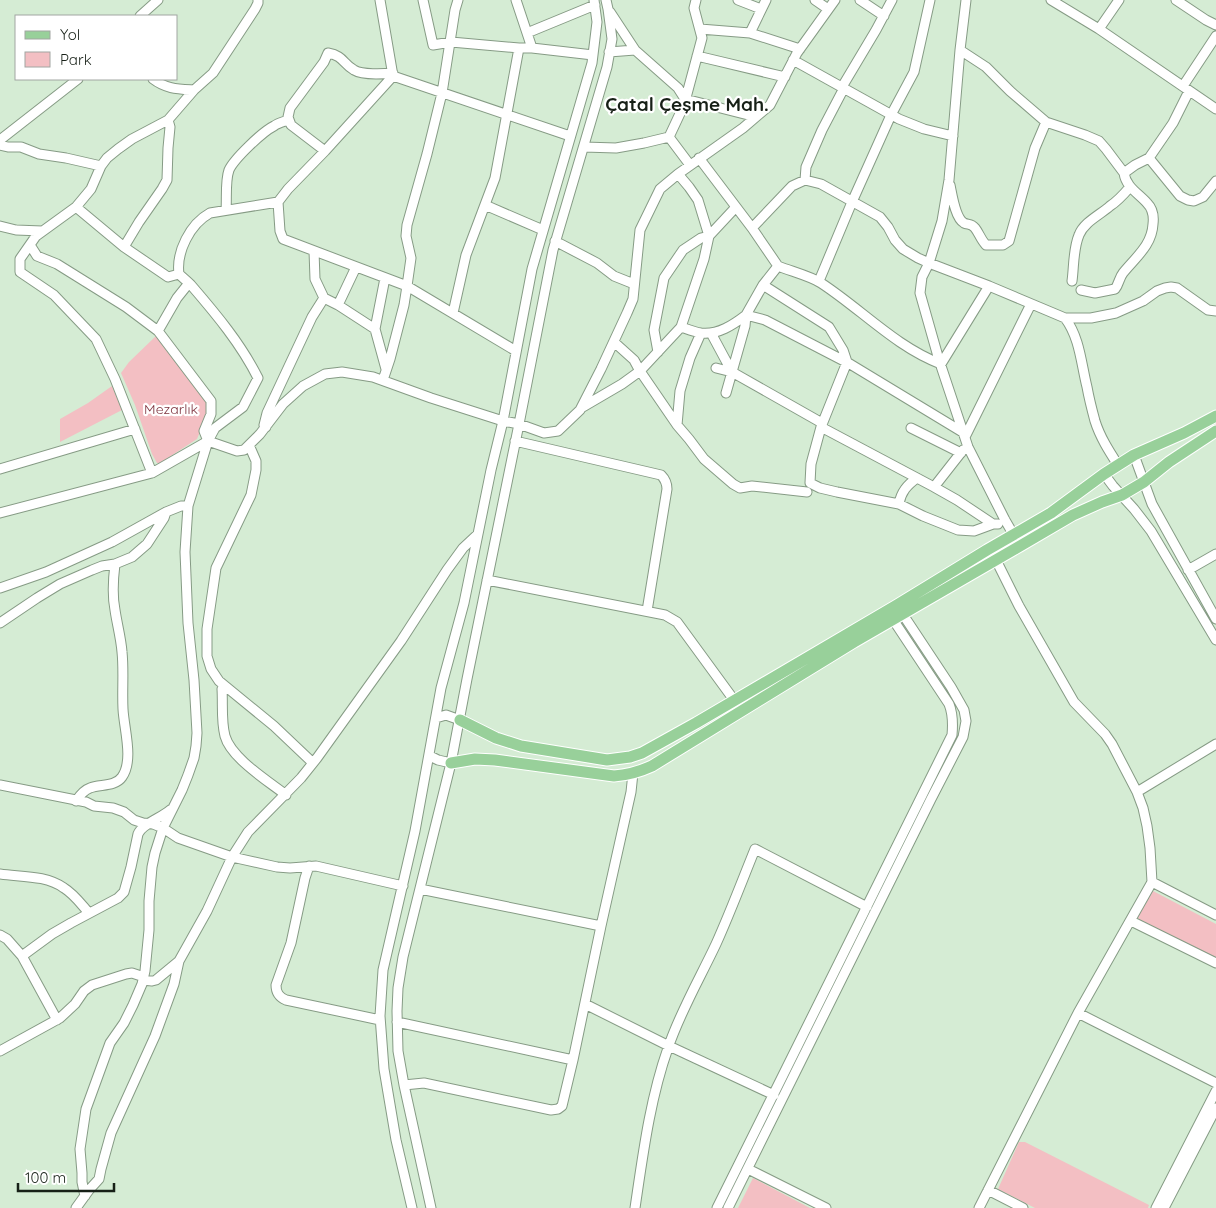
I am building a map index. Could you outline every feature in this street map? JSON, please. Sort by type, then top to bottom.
[{"type":"main road","points":[[451,763],[475,759],[494,760],[614,776],[633,773],[652,766],[895,612],[1011,530],[1058,509],[1104,474],[1134,455],[1184,433],[1216,416]]},
{"type":"main road","points":[[460,720],[496,738],[521,746],[607,760],[630,757],[642,753],[734,700],[895,612],[996,560],[1074,515],[1122,495],[1216,432]]},
{"type":"street","points":[[141,15],[158,0]]},
{"type":"street","points":[[152,473],[115,379],[96,340],[54,296],[20,272],[20,259],[36,236],[76,207],[91,189],[101,166],[107,158],[132,139],[168,120],[194,90],[213,73],[255,10],[258,0]]},
{"type":"street","points":[[380,0],[393,74]]},
{"type":"street","points":[[423,0],[433,45],[451,42],[593,55]]},
{"type":"street","points":[[383,380],[404,305],[407,286],[411,258],[406,236],[406,225],[427,154],[442,92],[458,0]]},
{"type":"street","points":[[516,0],[532,48]]},
{"type":"street","points":[[669,137],[685,99],[702,38],[694,8],[696,0]]},
{"type":"street","points":[[738,0],[762,9]]},
{"type":"street","points":[[750,33],[766,0]]},
{"type":"street","points":[[815,0],[828,9]]},
{"type":"street","points":[[580,408],[601,369],[633,299],[640,230],[660,188],[770,105],[793,60],[834,0]]},
{"type":"street","points":[[860,0],[884,16]]},
{"type":"street","points":[[805,180],[806,167],[822,130],[892,0]]},
{"type":"street","points":[[819,281],[891,115],[914,72],[930,0]]},
{"type":"street","points":[[966,0],[949,180],[942,221],[929,263],[922,277],[920,293],[965,438],[1020,546]]},
{"type":"street","points":[[1051,0],[1099,29],[1216,110]]},
{"type":"street","points":[[1099,29],[1119,0]]},
{"type":"street","points":[[1176,0],[1216,25]]},
{"type":"street","points":[[412,1208],[396,1140],[384,1069],[380,1020],[383,970],[415,831],[441,688],[464,603],[503,421],[532,269],[592,63],[596,22],[594,3],[527,33]]},
{"type":"street","points":[[607,5],[635,50],[678,88],[685,99],[756,117]]},
{"type":"street","points":[[431,1208],[398,1051],[398,988],[403,957],[451,763],[555,241],[584,148],[610,52],[612,39],[607,5]]},
{"type":"street","points":[[700,29],[750,33],[800,49]]},
{"type":"street","points":[[1124,173],[1149,158],[1173,123],[1186,88],[1216,36]]},
{"type":"street","points":[[453,313],[466,255],[495,178],[519,48]]},
{"type":"street","points":[[610,52],[635,50]]},
{"type":"street","points":[[960,50],[986,67],[1046,122],[1099,141],[1124,173],[1130,187],[1152,209],[1154,217],[1153,233],[1147,245],[1118,280],[1118,285],[1115,289],[1095,293],[1082,290]]},
{"type":"street","points":[[325,151],[294,128],[288,120],[288,114],[293,102],[324,62],[328,53],[340,57],[356,71],[393,74],[570,136]]},
{"type":"street","points":[[697,56],[785,77]]},
{"type":"street","points":[[793,60],[891,115],[911,124],[952,136]]},
{"type":"street","points":[[84,1196],[80,1149],[86,1109],[110,1042],[124,1024],[143,978],[149,930],[152,867],[155,853],[163,828],[185,783],[194,758],[197,734],[188,623],[185,552],[188,506],[208,441],[215,428],[243,407],[258,378],[250,362],[223,324],[189,283],[179,274],[181,250],[193,228],[202,218],[210,213],[278,202],[393,74]]},
{"type":"street","points":[[0,140],[77,80]]},
{"type":"street","points":[[155,80],[166,87],[194,90]]},
{"type":"street","points":[[124,247],[167,180],[170,127],[168,120]]},
{"type":"street","points":[[226,210],[228,176],[233,163],[267,130],[274,125],[288,120]]},
{"type":"street","points":[[949,180],[957,212],[964,223],[971,224],[975,228],[986,245],[1004,245],[1009,241],[1035,148],[1046,122]]},
{"type":"street","points":[[584,148],[616,148],[669,137]]},
{"type":"street","points":[[669,137],[690,165]]},
{"type":"street","points":[[0,144],[8,147],[21,147],[39,154],[101,166]]},
{"type":"street","points":[[699,158],[778,266],[819,281],[897,340],[925,358],[941,364]]},
{"type":"street","points":[[1149,158],[1180,196],[1188,200],[1194,201],[1203,197],[1216,181]]},
{"type":"street","points":[[0,513],[152,473],[208,441],[237,451],[244,450],[291,396],[303,386],[325,374],[342,372],[373,377],[431,398],[544,433],[558,430],[580,408],[622,384],[640,371],[681,327],[704,259],[709,236],[698,200],[690,187],[678,174]]},
{"type":"street","points":[[752,228],[792,186],[805,180],[821,184],[880,217],[903,249],[929,263],[1065,318],[1091,318],[1111,315],[1143,301],[1165,288],[1171,287],[1177,288],[1208,310],[1216,311]]},
{"type":"street","points":[[1072,281],[1079,234],[1090,221],[1112,205],[1130,187]]},
{"type":"street","points":[[278,202],[280,231],[283,239],[407,286],[516,352]]},
{"type":"street","points":[[485,205],[543,230]]},
{"type":"street","points":[[76,207],[124,247],[168,277],[179,274]]},
{"type":"street","points":[[658,352],[654,330],[664,278],[683,250],[701,238],[709,236],[736,207]]},
{"type":"street","points":[[0,226],[16,230],[42,231]]},
{"type":"street","points":[[555,241],[597,263],[614,276],[634,284]]},
{"type":"street","points":[[30,245],[37,256],[57,264],[126,307],[158,331],[211,401],[211,414],[204,430],[208,441]]},
{"type":"street","points":[[314,251],[315,278],[324,298],[375,328]]},
{"type":"street","points":[[726,393],[745,326],[746,315],[762,285],[778,266]]},
{"type":"street","points":[[338,305],[356,267]]},
{"type":"street","points":[[385,278],[375,328],[386,370]]},
{"type":"street","points":[[158,331],[177,298],[189,283]]},
{"type":"street","points":[[762,285],[803,317],[829,328],[843,350],[847,362],[821,425],[811,464],[810,483],[820,488],[899,504],[922,516],[958,530],[974,531],[994,524]]},
{"type":"street","points":[[941,364],[989,286]]},
{"type":"street","points":[[266,427],[264,422],[267,413],[312,317],[324,298]]},
{"type":"street","points":[[934,487],[961,453],[965,438],[1031,304]]},
{"type":"street","points":[[681,327],[706,333],[719,331],[734,324],[746,315]]},
{"type":"street","points":[[746,315],[765,320],[847,362],[965,438]]},
{"type":"street","points":[[1065,318],[1074,335],[1082,361],[1086,386],[1096,424],[1118,466]]},
{"type":"street","points":[[706,333],[732,372]]},
{"type":"street","points":[[676,425],[680,391],[690,358],[706,333]]},
{"type":"street","points":[[614,342],[634,360],[676,425],[690,439],[704,459],[733,484],[740,488],[752,486],[807,492]]},
{"type":"street","points":[[716,368],[732,372],[821,425],[957,500],[994,524],[1011,530]]},
{"type":"street","points":[[911,428],[961,453]]},
{"type":"street","points":[[0,469],[135,429]]},
{"type":"street","points":[[515,441],[661,475],[667,488],[647,611]]},
{"type":"street","points":[[250,445],[257,466],[251,494],[216,568],[207,629],[208,663],[224,686],[274,726],[313,763]]},
{"type":"street","points":[[1134,455],[1152,504],[1216,619]]},
{"type":"street","points":[[1104,474],[1151,531],[1216,640]]},
{"type":"street","points":[[899,504],[900,496],[904,490],[917,478]]},
{"type":"street","points":[[0,588],[46,572],[112,542],[166,512],[181,506],[188,506]]},
{"type":"street","points":[[0,623],[60,584],[102,566],[127,560],[142,549],[164,518],[166,512]]},
{"type":"street","points":[[79,1207],[84,1196],[99,1179],[111,1134],[155,1036],[174,984],[179,961],[207,911],[232,856],[248,832],[302,778],[401,641],[447,570],[463,548],[478,534]]},
{"type":"street","points":[[1188,570],[1216,554]]},
{"type":"street","points":[[979,1208],[1078,1013],[1152,882],[1147,826],[1137,792],[1109,739],[1074,702],[1019,606],[996,560]]},
{"type":"street","points":[[76,800],[90,788],[109,785],[119,780],[128,759],[123,710],[122,654],[113,597],[115,564]]},
{"type":"street","points":[[487,580],[665,615],[677,622],[734,700]]},
{"type":"street","points":[[717,1208],[952,735],[952,713],[949,704],[895,612]]},
{"type":"street","points":[[728,1208],[963,736],[966,721],[964,710],[951,688],[895,612]]},
{"type":"street","points":[[224,686],[222,689],[223,726],[228,745],[235,754],[286,795]]},
{"type":"street","points":[[436,718],[446,715],[460,720]]},
{"type":"street","points":[[1137,792],[1216,744]]},
{"type":"street","points":[[430,756],[451,763]]},
{"type":"street","points":[[404,1085],[424,1082],[551,1110],[560,1108],[563,1104],[632,786],[633,773]]},
{"type":"street","points":[[0,785],[86,802],[94,806],[113,808],[124,812],[134,820],[163,828],[178,838],[232,856],[277,867],[316,866],[403,886]]},
{"type":"street","points":[[22,956],[52,934],[122,895],[131,867],[138,834],[142,827],[174,806]]},
{"type":"street","points":[[635,1208],[646,1138],[658,1081],[669,1046],[681,1016],[726,923],[755,849],[867,907]]},
{"type":"street","points":[[309,866],[291,943],[276,985],[276,990],[286,1000],[380,1020]]},
{"type":"street","points":[[0,874],[42,878],[54,882],[70,892],[89,913]]},
{"type":"street","points":[[1152,882],[1216,916]]},
{"type":"street","points":[[420,889],[601,926]]},
{"type":"street","points":[[1131,921],[1216,963]]},
{"type":"street","points":[[0,935],[7,939],[22,956],[56,1020]]},
{"type":"street","points":[[0,1051],[56,1020],[68,1011],[84,991],[92,986],[132,973],[152,981],[156,980],[179,961]]},
{"type":"street","points":[[585,1004],[774,1095]]},
{"type":"street","points":[[1078,1013],[1216,1083]]},
{"type":"street","points":[[397,1022],[573,1060]]},
{"type":"street","points":[[1156,1208],[1216,1091]]},
{"type":"street","points":[[1164,1208],[1216,1108]]},
{"type":"street","points":[[748,1169],[826,1208]]},
{"type":"street","points":[[988,1190],[1022,1208]]},
{"type":"green space","name":"Mezarlık","points":[[156,336],[206,401],[208,410],[197,439],[160,463],[157,463],[152,454],[135,405],[121,373],[129,362]]},
{"type":"green space","points":[[112,386],[122,410],[60,442],[60,419]]},
{"type":"green space","points":[[1153,891],[1216,924],[1216,959],[1137,918]]},
{"type":"green space","points":[[1019,1142],[1025,1142],[1149,1205],[1148,1208],[1035,1208],[998,1189]]},
{"type":"green space","points":[[753,1178],[810,1208],[738,1208]]},
{"type":"district","name":"Çatal Çeşme Mah.","points":[[687,104]]}]
